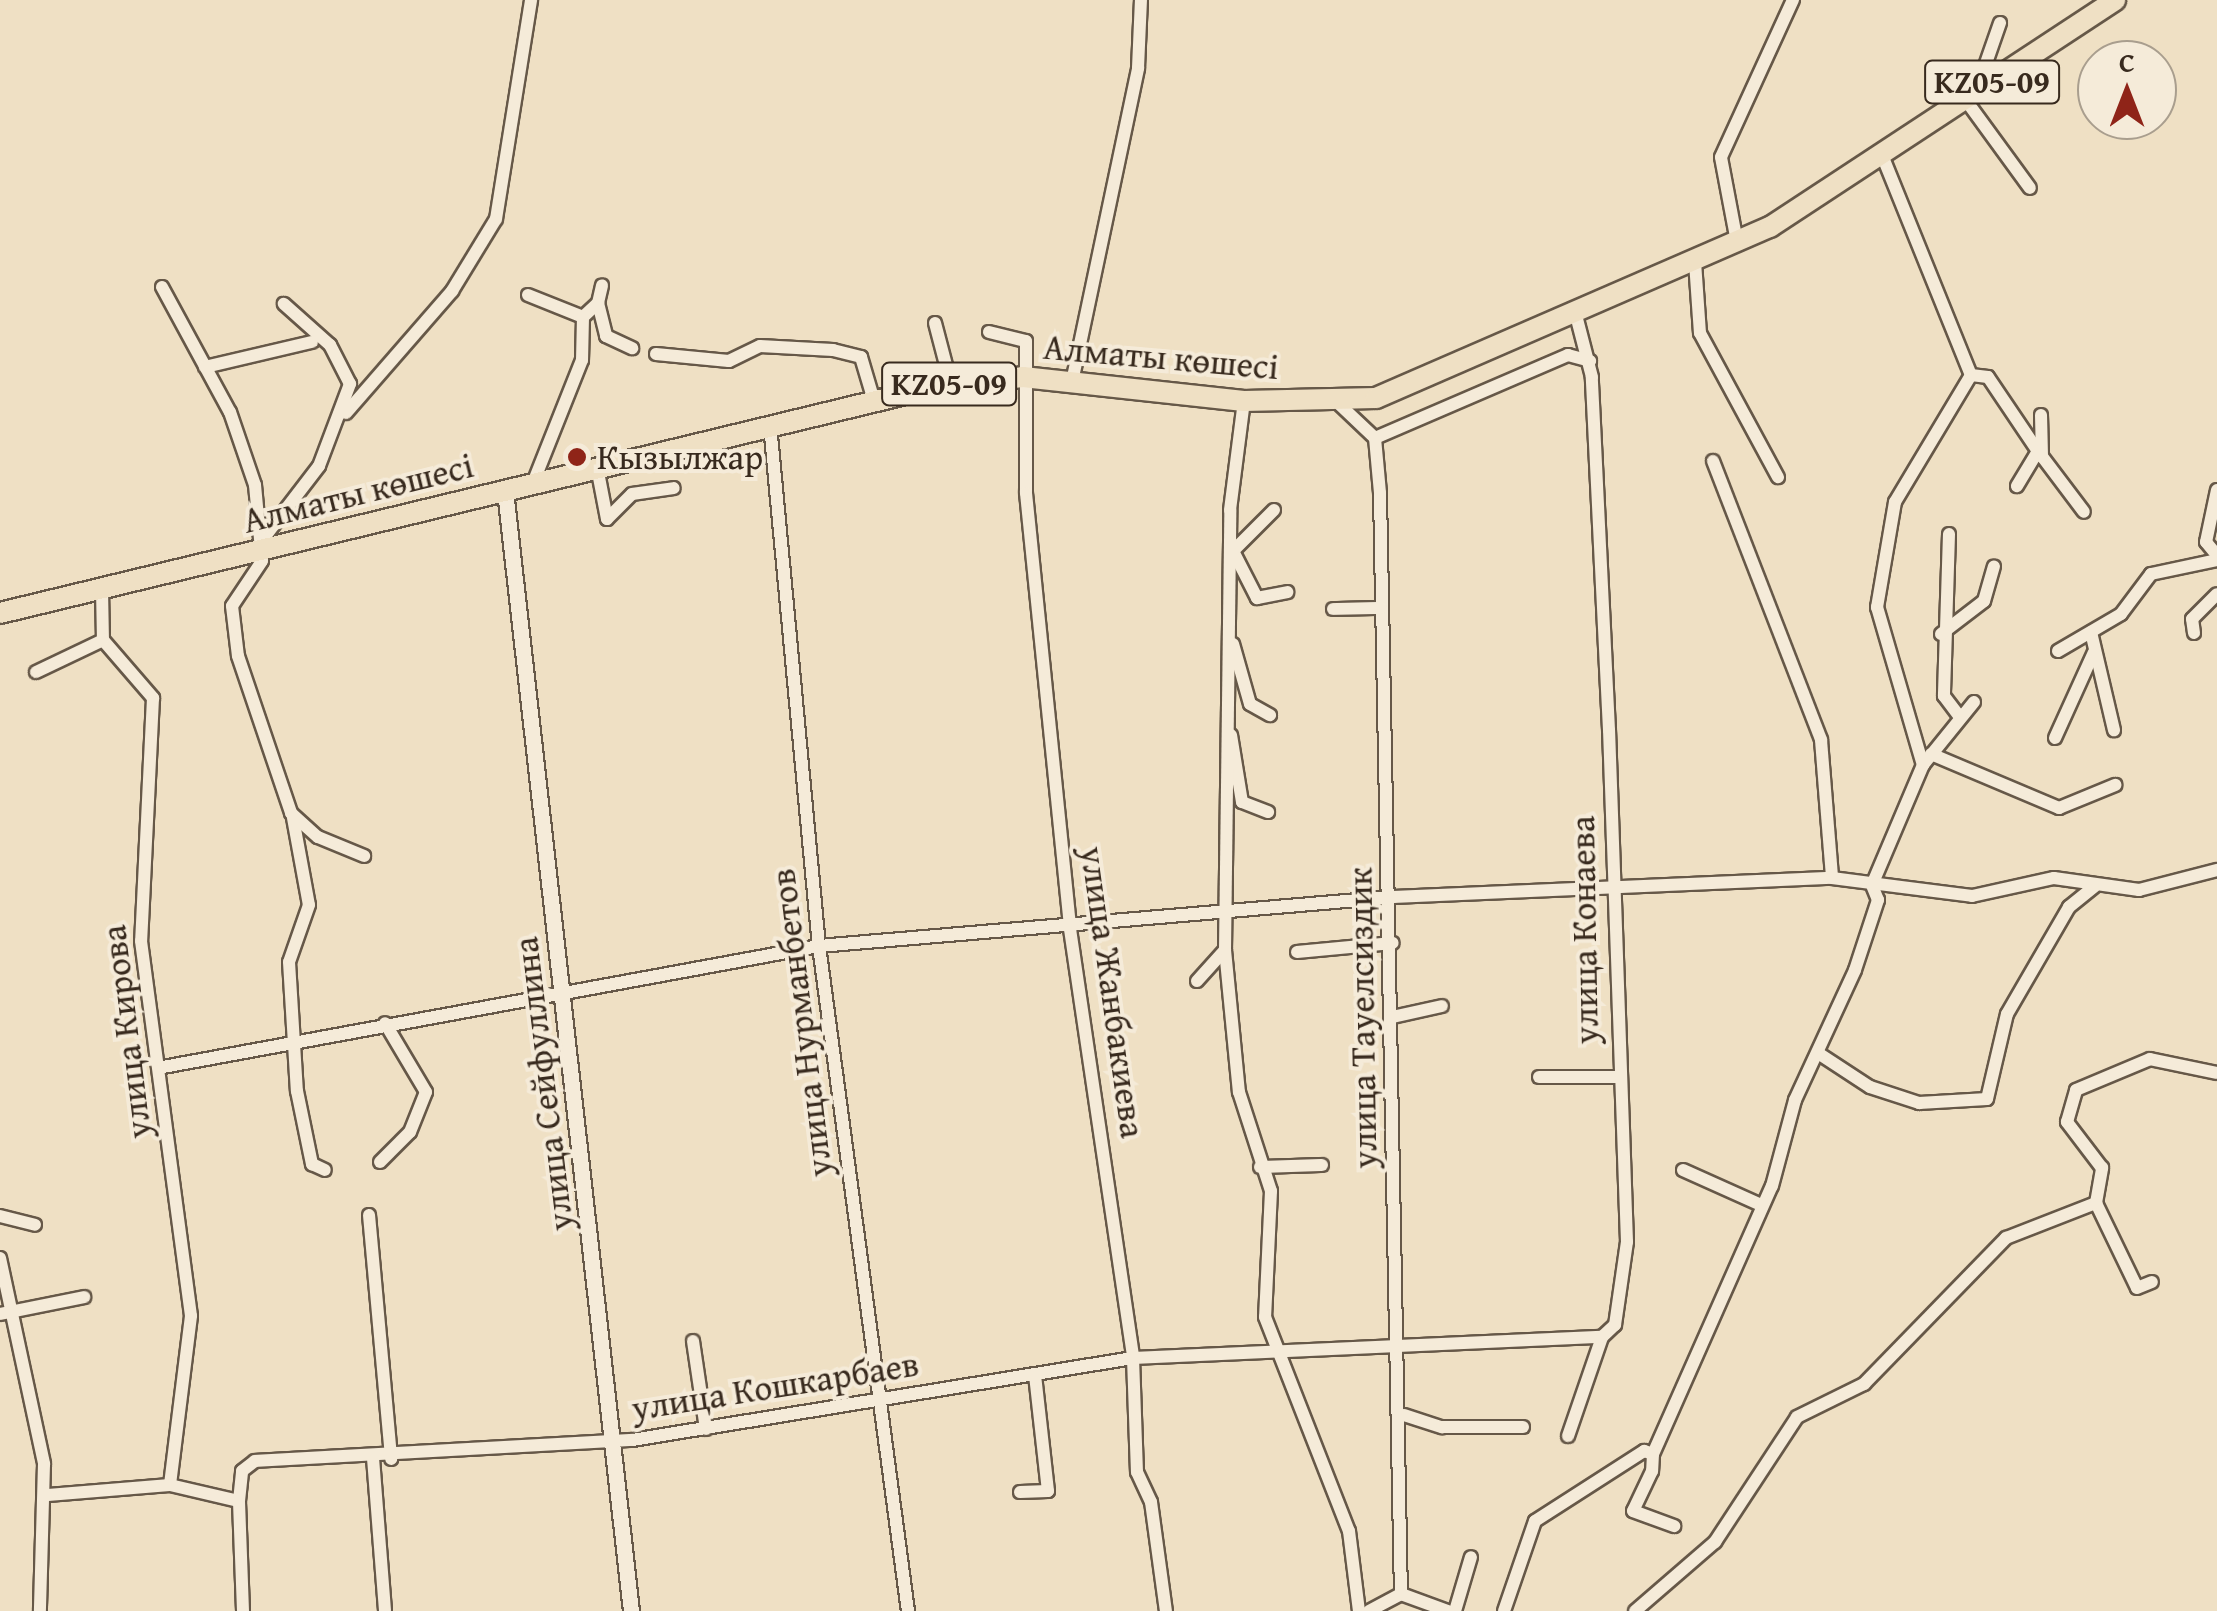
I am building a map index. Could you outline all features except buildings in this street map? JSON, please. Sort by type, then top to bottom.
[{"type":"main road","name":"KZ05-09","points":[[1876,159],[2114,0]]},
{"type":"main road","name":"Алматы көшесі","points":[[0,613],[264,544],[479,498],[950,384],[1023,377],[1244,401],[1339,404],[1424,381],[1695,262],[1876,159]]},
{"type":"street","points":[[325,1170],[312,1164],[294,1043],[290,962],[309,906],[292,813],[238,656],[232,606],[264,544],[346,413],[452,291],[496,219],[531,0]]},
{"type":"street","points":[[1072,382],[1138,68],[1141,6],[1150,0]]},
{"type":"street","points":[[1736,242],[1721,157],[1793,0]]},
{"type":"street","points":[[2000,23],[1971,96],[2030,188]]},
{"type":"street","points":[[1876,159],[1971,375]]},
{"type":"street","points":[[1695,262],[1700,332],[1778,476]]},
{"type":"street","points":[[602,285],[598,303],[606,336],[632,348]]},
{"type":"street","points":[[162,287],[244,447],[264,544]]},
{"type":"street","points":[[528,295],[584,317]]},
{"type":"street","points":[[533,483],[578,374],[584,317],[598,303]]},
{"type":"street","points":[[284,304],[343,364],[346,413]]},
{"type":"street","name":"улица Конаева","points":[[1568,1436],[1602,1337],[1622,1300],[1627,1242],[1617,1076],[1613,889],[1590,361],[1576,315]]},
{"type":"street","points":[[935,323],[950,384]]},
{"type":"street","name":"улица Жанбакиева","points":[[989,332],[1026,341],[1023,377],[1070,929],[1133,1358],[1136,1472],[1151,1502],[1166,1611]]},
{"type":"street","points":[[205,366],[312,342]]},
{"type":"street","points":[[656,354],[729,361],[760,346],[833,350],[861,356],[874,401]]},
{"type":"street","points":[[1339,404],[1374,438],[1568,355],[1590,361]]},
{"type":"street","points":[[1971,375],[1988,377],[2084,512]]},
{"type":"street","points":[[1927,759],[1877,607],[1895,502],[1971,375]]},
{"type":"street","points":[[1244,401],[1226,723],[1225,950],[1233,1053],[1260,1168],[1271,1191],[1261,1283],[1276,1353],[1360,1581],[1358,1611]]},
{"type":"street","points":[[2017,486],[2040,454],[2041,415]]},
{"type":"street","name":"улица Нурманбетов","points":[[770,425],[820,946],[877,1402],[908,1611]]},
{"type":"street","name":"улица Тауелсиздик","points":[[1374,438],[1393,898],[1392,1017],[1404,1414],[1401,1594]]},
{"type":"street","points":[[1713,460],[1821,740],[1832,878]]},
{"type":"street","points":[[597,468],[607,519],[632,494],[674,488]]},
{"type":"street","name":"улица Сейфуллина","points":[[505,490],[632,1611]]},
{"type":"street","points":[[2058,651],[2137,598],[2151,574],[2217,558],[2206,542],[2217,490]]},
{"type":"street","name":"улица Сейфуллина","points":[[479,498],[503,514],[514,550]]},
{"type":"street","points":[[1234,551],[1274,510]]},
{"type":"street","points":[[1949,534],[1942,634],[1944,696],[1959,716]]},
{"type":"street","points":[[1234,551],[1257,598],[1287,592]]},
{"type":"street","points":[[1942,634],[1984,601],[1994,566]]},
{"type":"street","points":[[36,672],[102,640],[102,589]]},
{"type":"street","points":[[2194,633],[2192,619],[2217,594]]},
{"type":"street","points":[[1333,609],[1381,608]]},
{"type":"street","points":[[1230,622],[1250,704],[1270,715]]},
{"type":"street","points":[[2091,632],[2114,730]]},
{"type":"street","name":"улица Кирова","points":[[102,640],[153,698],[140,941],[163,1068],[190,1316],[170,1485]]},
{"type":"street","points":[[2055,738],[2094,652]]},
{"type":"street","points":[[1674,1526],[1633,1511],[1761,1205],[1878,900],[1872,884],[1927,759],[1974,702]]},
{"type":"street","points":[[1226,723],[1242,802],[1268,812]]},
{"type":"street","points":[[1927,759],[2059,808],[2115,786]]},
{"type":"street","points":[[292,813],[318,837],[364,856]]},
{"type":"street","points":[[163,1068],[561,990],[820,946],[1070,929],[1393,898],[1832,878],[1972,896],[2054,878],[2140,890],[2217,870]]},
{"type":"street","points":[[1818,1052],[1894,1096],[1986,1099],[2007,1014],[2070,907],[2095,886]]},
{"type":"street","points":[[1297,952],[1393,943]]},
{"type":"street","points":[[1197,980],[1225,950]]},
{"type":"street","points":[[1392,1017],[1442,1006]]},
{"type":"street","points":[[380,1162],[410,1132],[426,1092],[384,1023]]},
{"type":"street","points":[[2152,1282],[2137,1288],[2096,1203],[2102,1168],[2067,1122],[2076,1090],[2150,1059],[2217,1074]]},
{"type":"street","points":[[1539,1076],[1617,1076]]},
{"type":"street","points":[[1260,1168],[1322,1164]]},
{"type":"street","points":[[1683,1170],[1761,1205]]},
{"type":"street","points":[[1635,1611],[1715,1542],[1796,1417],[1864,1384],[2006,1238],[2096,1203]]},
{"type":"street","points":[[0,1216],[35,1225]]},
{"type":"street","points":[[369,1216],[390,1459]]},
{"type":"street","points":[[0,1258],[7,1313],[48,1495],[40,1611]]},
{"type":"street","points":[[7,1313],[84,1297]]},
{"type":"street","points":[[1400,1345],[1602,1337]]},
{"type":"street","points":[[692,1340],[706,1429]]},
{"type":"street","name":"улица Кошкарбаев","points":[[243,1611],[239,1501],[242,1471],[255,1461],[390,1459],[614,1441],[877,1402],[1133,1358],[1400,1345]]},
{"type":"street","points":[[1020,1492],[1048,1491],[1035,1375]]},
{"type":"street","points":[[1404,1414],[1442,1428],[1522,1427]]},
{"type":"street","points":[[1504,1611],[1535,1521],[1553,1502],[1654,1454]]},
{"type":"street","points":[[373,1458],[384,1611]]},
{"type":"street","points":[[48,1495],[170,1485],[239,1501]]},
{"type":"street","points":[[1370,1611],[1382,1598],[1401,1594],[1451,1611],[1471,1558]]},
{"type":"street","points":[[1360,1581],[1382,1598]]},
{"type":"place","name":"Кызылжар","points":[[577,457]]}]
